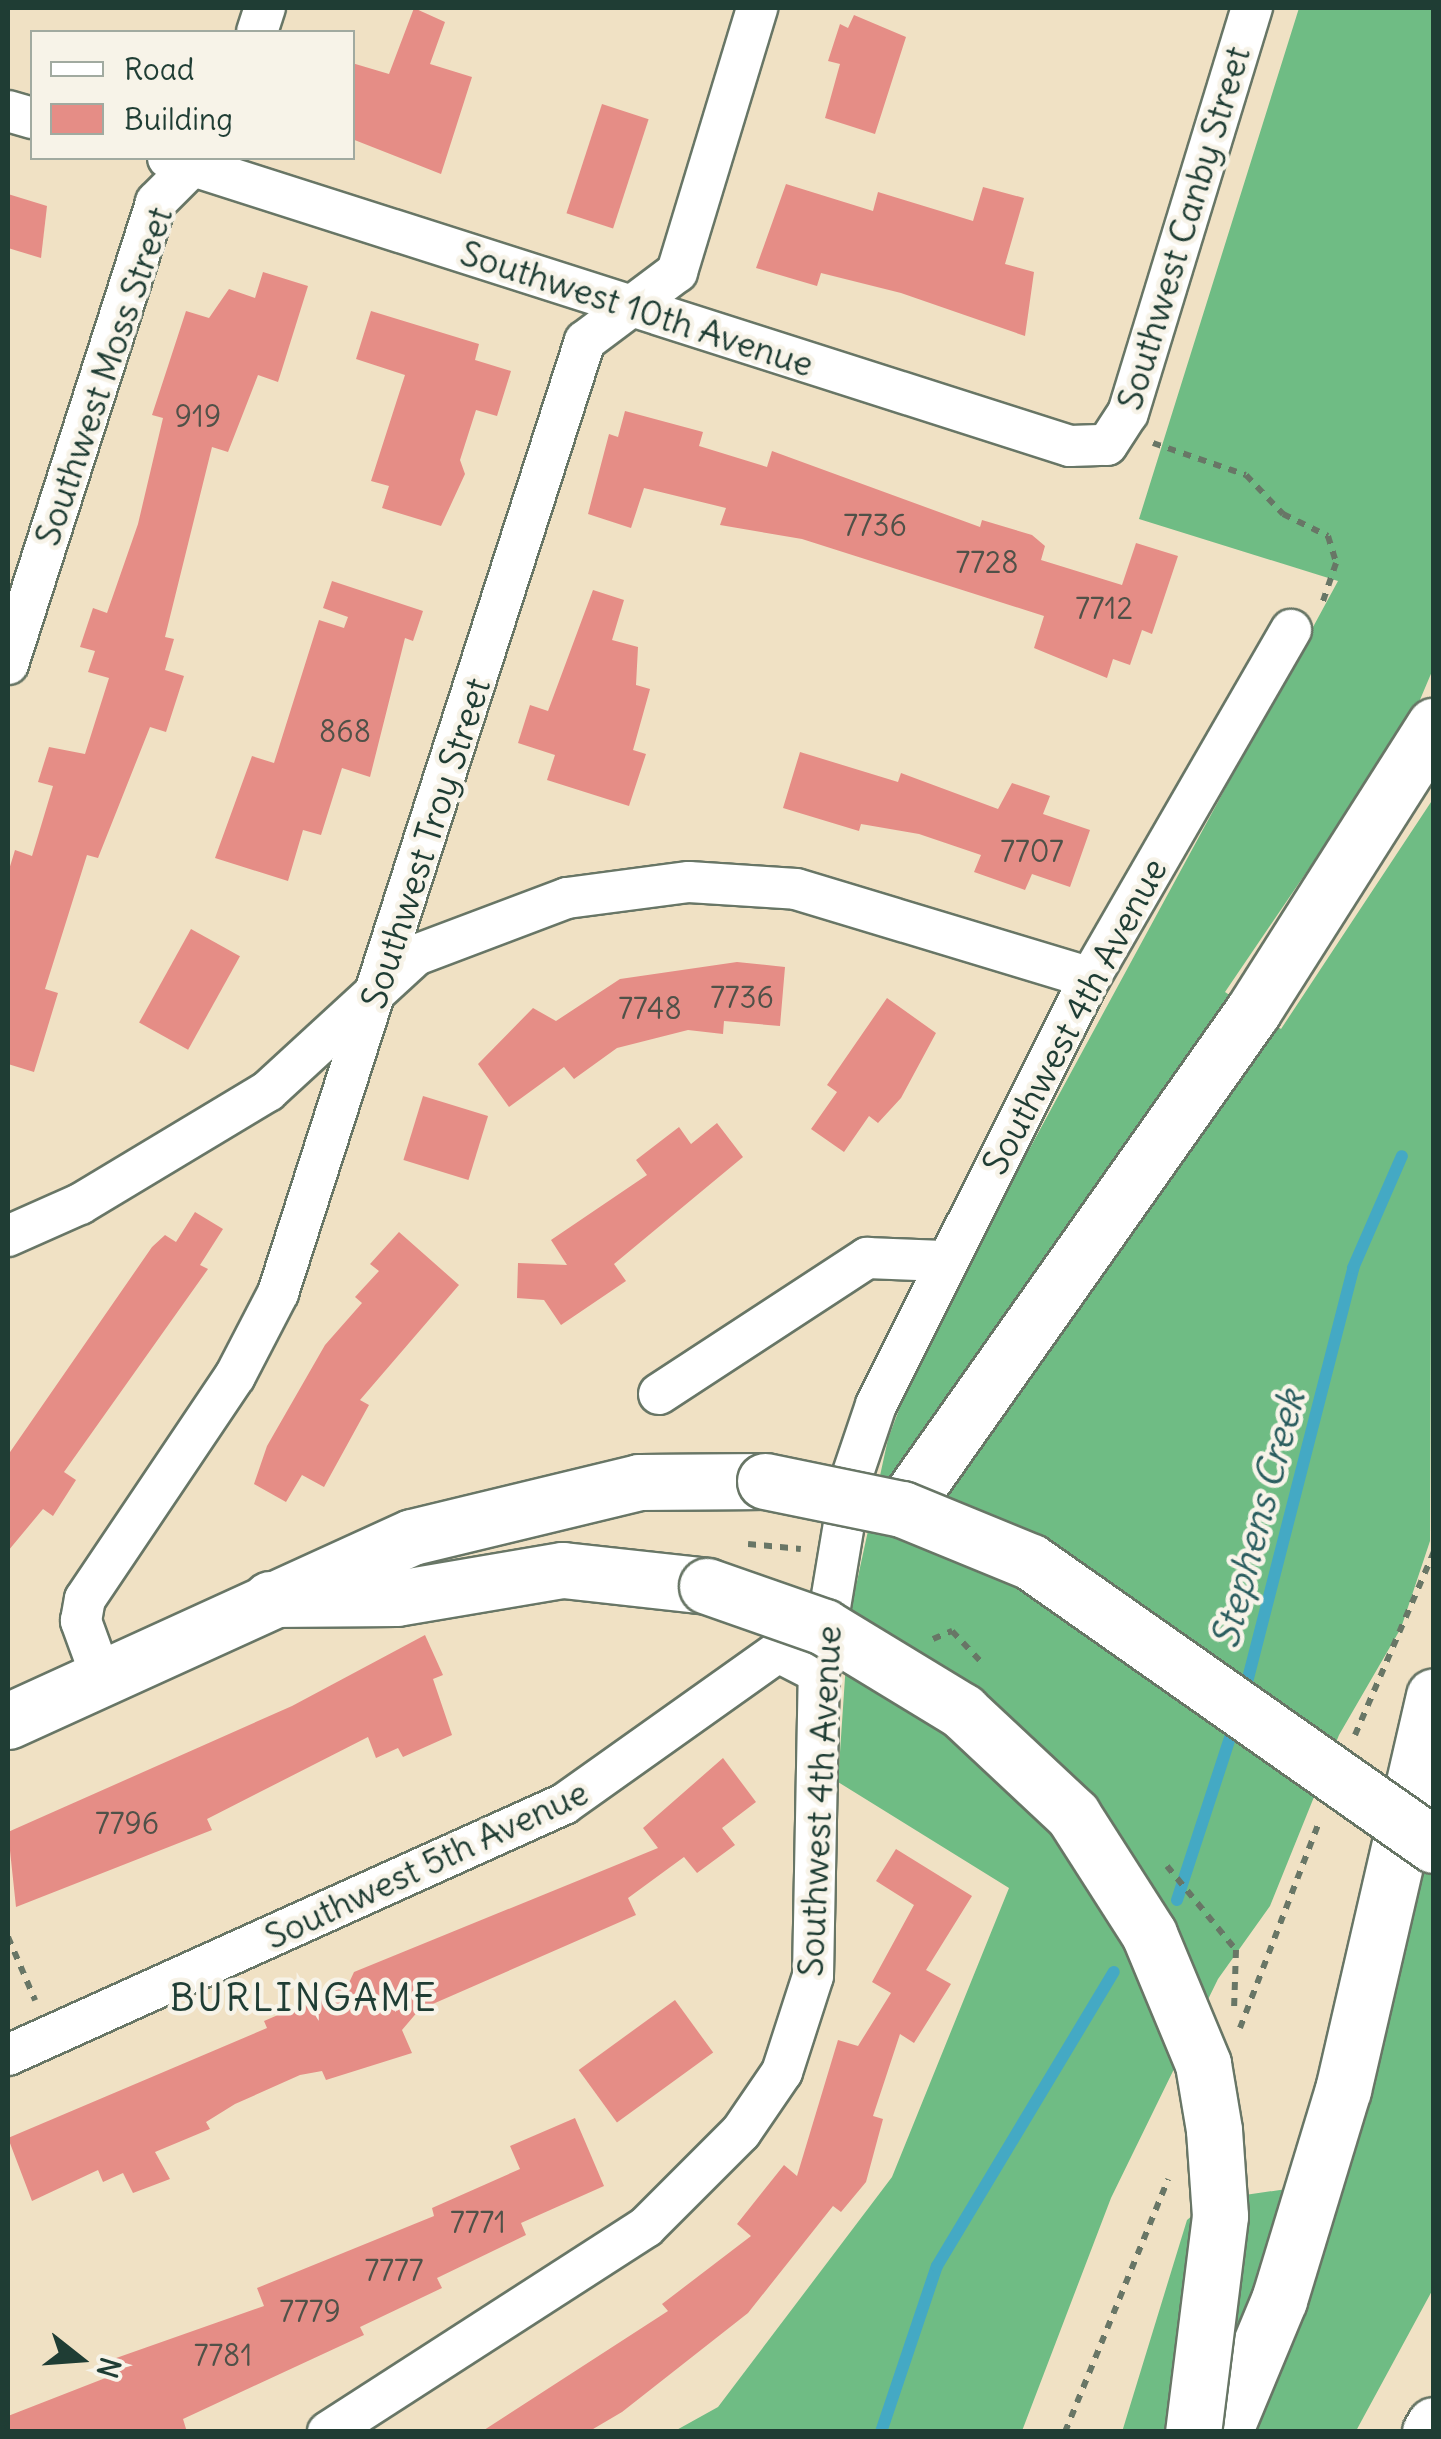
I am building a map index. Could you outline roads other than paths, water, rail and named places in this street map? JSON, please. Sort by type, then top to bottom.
[{"type":"main road","points":[[902,1509],[1253,1011],[1434,726]]},
{"type":"main road","points":[[8,1721],[412,1537],[538,1500],[639,1482],[765,1481],[902,1509],[1030,1562],[1434,1845]]},
{"type":"main road","points":[[270,1599],[396,1598],[563,1570],[707,1586],[824,1627],[962,1711],[1072,1815],[1142,1920],[1203,2064],[1214,2130],[1220,2216],[1194,2432]]},
{"type":"main road","points":[[1224,2432],[1279,2300],[1343,2090],[1434,1696]]},
{"type":"street","name":"Southwest Troy Street","points":[[101,1676],[81,1621],[85,1599],[236,1376],[278,1293],[585,341],[677,272],[757,8]]},
{"type":"street","name":"Southwest Canby Street","points":[[1107,444],[1128,412],[1252,8]]},
{"type":"street","name":"Southwest 10th Avenue","points":[[187,160],[631,307],[1070,446],[1107,444]]},
{"type":"street","name":"Southwest Moss Street","points":[[8,664],[156,202],[187,160]]},
{"type":"street","name":"Southwest 4th Avenue","points":[[328,2432],[646,2227],[699,2180],[782,2072],[813,1976],[820,1673],[837,1556],[876,1404],[943,1260],[1090,978],[1291,630]]},
{"type":"street","points":[[8,1236],[95,1196],[268,1091],[380,984],[451,936],[512,916],[689,882],[847,900],[1090,978]]},
{"type":"street","points":[[659,1394],[868,1258],[943,1260]]},
{"type":"street","name":"Southwest 5th Avenue","points":[[8,2055],[564,1804],[778,1652],[820,1673]]},
{"type":"waterway","name":"Stephens Creek","points":[[1244,1694],[1353,1268],[1402,1156]]},
{"type":"waterway","name":"Stephens Creek","points":[[1177,1900],[1235,1723]]},
{"type":"waterway","name":"Stephens Creek","points":[[881,2432],[937,2266],[1114,1972]]},
{"type":"district","name":"BURLINGAME","points":[[304,1998]]}]
